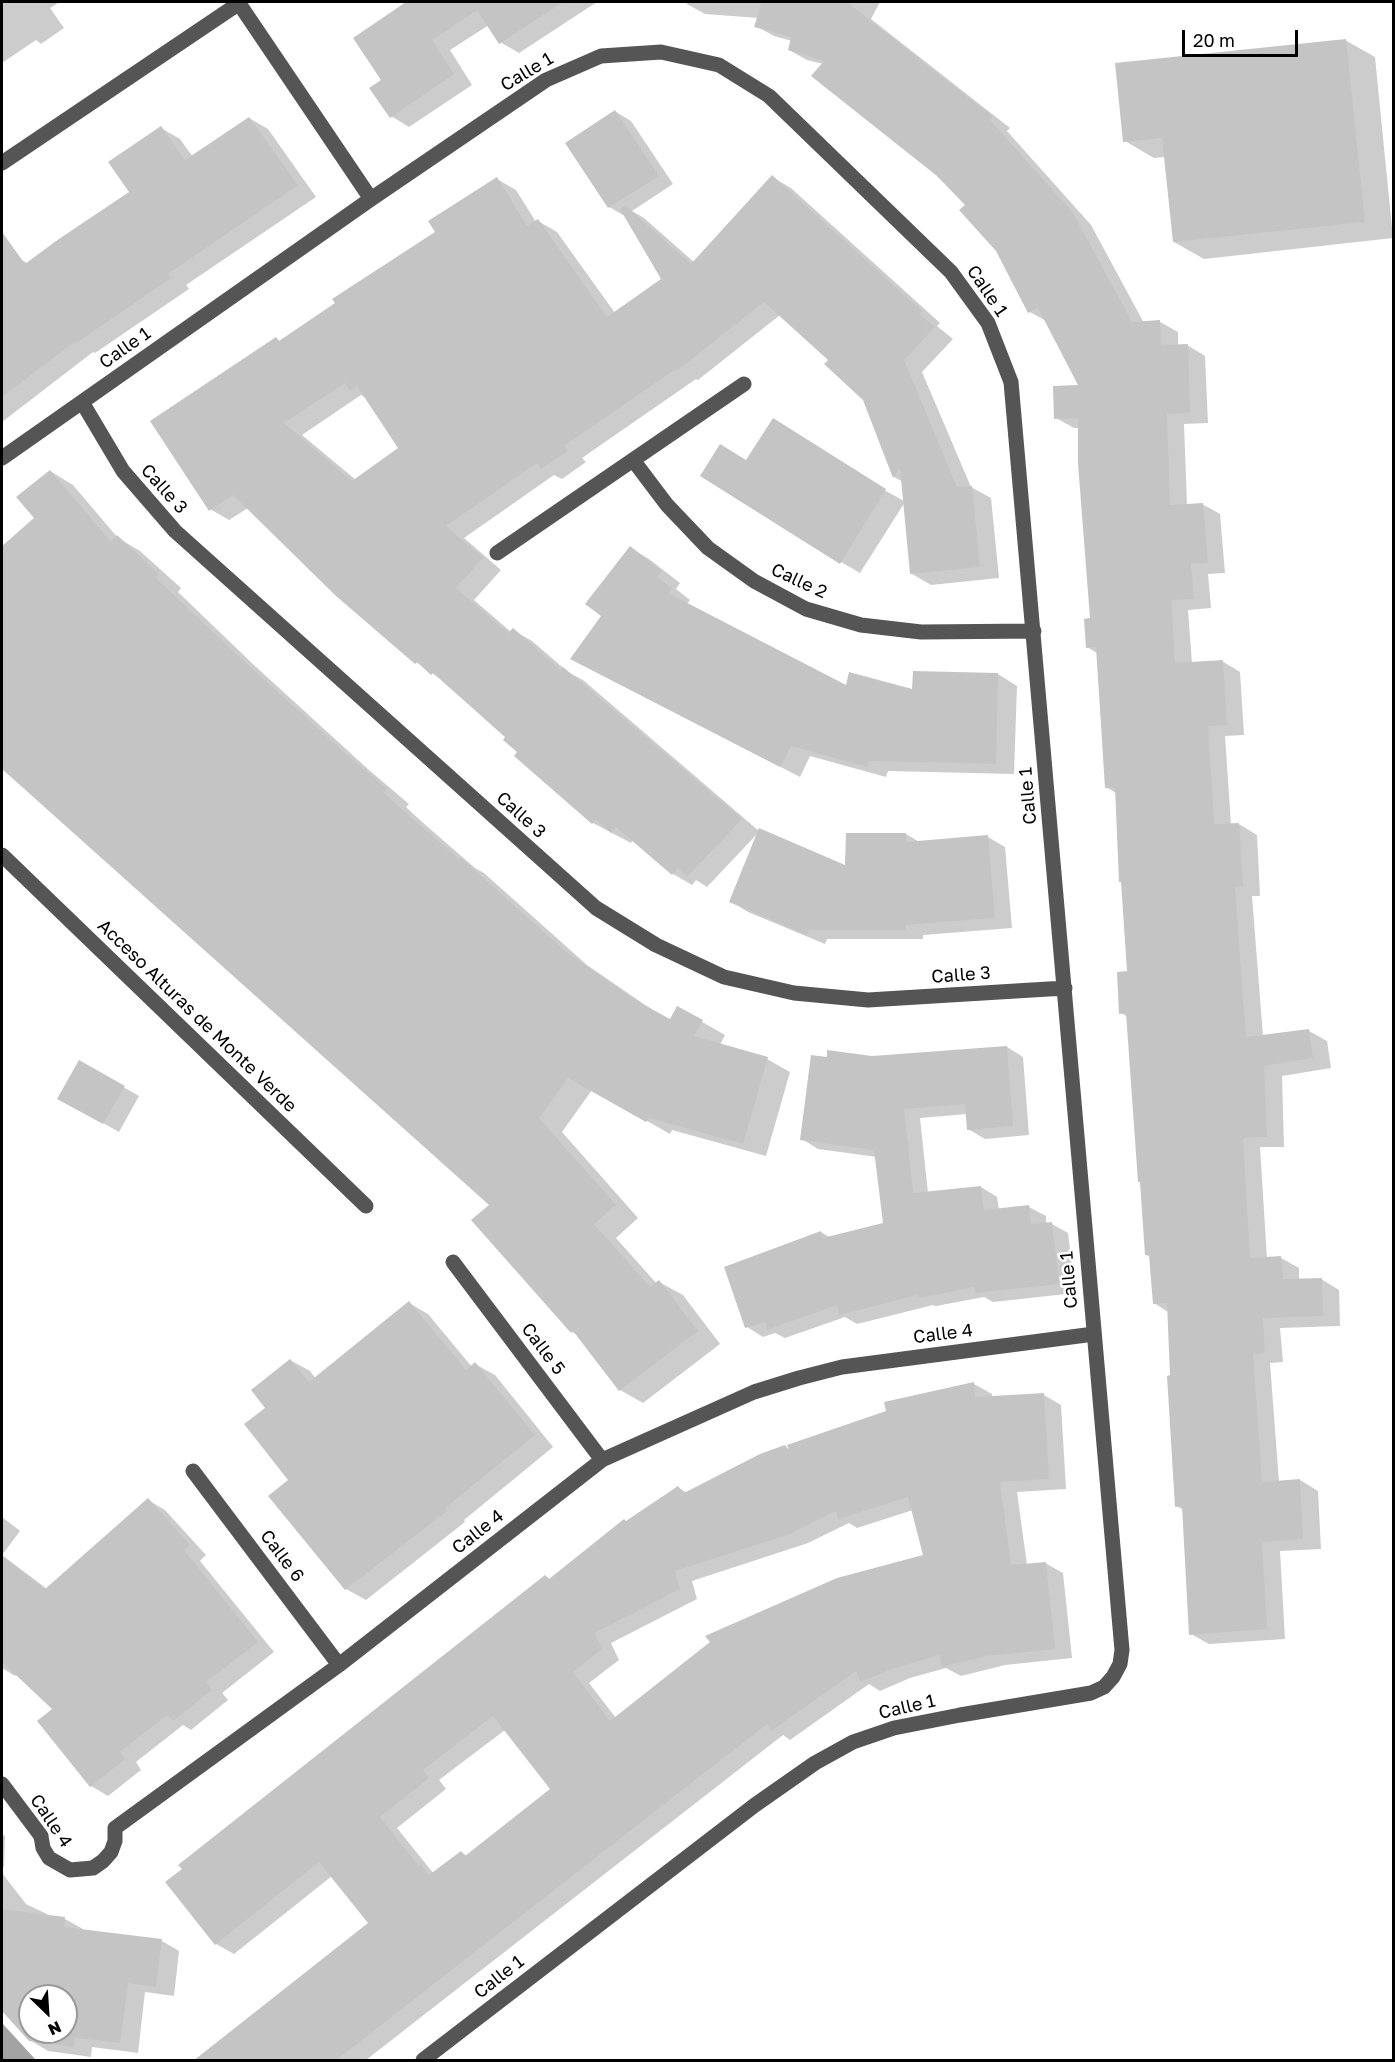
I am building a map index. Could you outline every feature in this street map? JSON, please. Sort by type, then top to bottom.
[{"type":"street","points":[[2,163],[239,2],[371,199]]},
{"type":"street","name":"Calle 1","points":[[2,458],[371,199],[546,80],[601,57],[661,52],[719,65],[769,96],[951,272],[988,323],[1011,382],[1122,1650],[1120,1664],[1104,1687],[1091,1693],[894,1728],[853,1742],[815,1763],[755,1805],[423,2061]]},
{"type":"street","points":[[497,553],[744,384]]},
{"type":"street","name":"Calle 3","points":[[82,402],[123,471],[175,531],[596,908],[656,945],[724,977],[794,993],[868,1000],[1065,988]]},
{"type":"street","name":"Calle 2","points":[[633,460],[667,506],[708,548],[754,581],[806,609],[861,624],[921,632],[1034,631]]},
{"type":"street","name":"Acceso Alturas de Monte Verde","points":[[2,855],[366,1206]]},
{"type":"street","name":"Calle 5","points":[[453,1262],[602,1460]]},
{"type":"street","name":"Calle 4","points":[[2,1784],[40,1836],[43,1848],[50,1858],[70,1870],[93,1868],[111,1852],[115,1840],[115,1828],[339,1665],[602,1460],[754,1392],[800,1377],[842,1367],[1094,1334]]},
{"type":"street","name":"Calle 6","points":[[193,1471],[339,1665]]},
{"type":"shaded area","points":[[2,2023],[18,2040],[18,2044],[21,2044],[35,2059],[2,2060]]},
{"type":"building","points":[[406,2],[563,2],[499,44],[477,10],[432,40],[454,74],[390,118],[369,88],[381,80],[353,38]]},
{"type":"building","points":[[762,2],[847,2],[993,117],[990,120],[1073,213],[1132,322],[1160,320],[1161,345],[1188,344],[1190,413],[1167,414],[1170,505],[1203,503],[1208,563],[1191,564],[1194,599],[1171,600],[1175,663],[1223,660],[1227,725],[1208,726],[1214,824],[1239,823],[1243,886],[1235,887],[1246,1037],[1309,1029],[1313,1058],[1264,1066],[1267,1137],[1243,1138],[1250,1258],[1281,1256],[1283,1279],[1322,1278],[1323,1316],[1263,1318],[1265,1353],[1253,1354],[1262,1482],[1300,1479],[1303,1539],[1262,1542],[1267,1629],[1189,1635],[1182,1506],[1175,1507],[1167,1376],[1170,1375],[1167,1303],[1153,1304],[1149,1255],[1145,1255],[1140,1182],[1138,1182],[1126,1013],[1119,1014],[1117,972],[1127,971],[1121,882],[1119,882],[1115,787],[1105,788],[1096,647],[1086,648],[1084,619],[1090,618],[1078,464],[1078,418],[1054,419],[1053,386],[1078,385],[1038,308],[1028,313],[996,251],[959,210],[965,205],[937,176],[811,76],[824,61],[788,50],[791,37],[754,27]]},
{"type":"building","points":[[1346,39],[1365,222],[1173,242],[1162,138],[1123,142],[1115,63]]},
{"type":"building","points":[[615,110],[659,176],[608,208],[565,143]]},
{"type":"building","points":[[249,117],[298,185],[168,274],[171,278],[75,344],[74,342],[2,397],[2,232],[25,264],[129,192],[108,162],[161,126],[185,160]]},
{"type":"building","points":[[772,175],[922,311],[919,314],[935,327],[904,360],[957,487],[972,486],[980,567],[910,574],[900,468],[893,478],[863,400],[824,364],[828,360],[764,302],[678,370],[677,368],[564,446],[568,451],[541,469],[537,463],[446,526],[483,558],[456,588],[508,633],[513,628],[561,670],[563,667],[742,819],[687,877],[678,868],[672,875],[616,827],[611,833],[596,820],[592,824],[514,756],[517,752],[503,740],[505,737],[433,673],[431,675],[417,662],[415,664],[336,596],[233,495],[209,511],[150,421],[276,337],[279,341],[335,303],[332,299],[435,232],[428,221],[497,177],[527,226],[538,219],[607,317],[661,279],[620,209],[625,205],[691,264]],"holes":[[[345,383],[350,391],[357,386],[398,448],[352,481],[284,423]]]},
{"type":"building","points":[[773,418],[886,489],[840,564],[700,476],[720,444],[746,460]]},
{"type":"building","points":[[50,470],[111,542],[117,535],[159,574],[156,578],[232,650],[387,789],[384,793],[398,806],[459,859],[461,858],[564,950],[635,1000],[670,1019],[677,1006],[703,1020],[694,1036],[768,1057],[743,1144],[649,1118],[646,1122],[568,1078],[539,1118],[616,1205],[594,1224],[650,1287],[659,1280],[698,1331],[619,1391],[573,1331],[571,1333],[471,1220],[489,1205],[2,769],[2,546],[34,518],[16,497]]},
{"type":"building","points":[[630,546],[662,571],[657,577],[672,588],[668,593],[846,685],[849,672],[912,689],[913,671],[998,673],[996,764],[869,761],[867,767],[791,746],[780,767],[570,659],[601,616],[585,604]]},
{"type":"building","points":[[759,828],[845,865],[846,833],[906,833],[906,842],[988,835],[995,918],[906,925],[906,930],[809,930],[807,935],[729,902]]},
{"type":"building","points":[[1007,1046],[1013,1126],[967,1130],[965,1104],[904,1109],[913,1193],[981,1186],[984,1210],[1029,1205],[1031,1224],[1052,1222],[1059,1284],[975,1293],[974,1287],[919,1298],[918,1295],[839,1315],[837,1305],[767,1330],[765,1322],[745,1328],[724,1267],[821,1231],[823,1238],[883,1223],[874,1150],[800,1140],[811,1055],[827,1057],[827,1050],[872,1056]]},
{"type":"building","points":[[79,1060],[125,1086],[103,1124],[57,1099]]},
{"type":"building","points":[[409,1301],[466,1370],[475,1362],[535,1435],[445,1508],[447,1511],[345,1590],[268,1496],[288,1480],[244,1424],[265,1408],[251,1390],[290,1359],[309,1382]]},
{"type":"building","points":[[974,1382],[975,1397],[1044,1393],[1049,1479],[1000,1482],[1011,1565],[1046,1562],[1055,1649],[986,1656],[942,1667],[939,1655],[892,1669],[861,1682],[856,1671],[771,1731],[767,1724],[335,2061],[193,2061],[368,1923],[319,1862],[215,1945],[165,1882],[182,1869],[178,1865],[545,1575],[549,1579],[624,1519],[626,1521],[678,1486],[684,1493],[760,1454],[785,1445],[789,1450],[787,1445],[886,1411],[884,1402]],"holes":[[[908,1497],[923,1555],[837,1578],[705,1636],[710,1642],[610,1721],[573,1672],[602,1649],[594,1633],[680,1589],[675,1571],[790,1534],[836,1511],[838,1519]],[[493,1716],[550,1789],[465,1856],[461,1851],[429,1875],[421,1864],[419,1866],[380,1817],[429,1778],[423,1770]]]},
{"type":"building","points":[[148,1498],[190,1545],[184,1550],[258,1642],[206,1682],[212,1690],[173,1721],[167,1715],[120,1752],[125,1759],[90,1787],[37,1721],[52,1709],[2,1662],[2,1556],[45,1589]]},
{"type":"building","points":[[2,1909],[65,1917],[64,1927],[162,1939],[156,1987],[128,1983],[120,2043],[78,2038],[78,1984],[18,1984],[18,2029],[2,2011]]},
{"type":"building","points":[[51,2044],[74,2044],[73,2047]]}]
